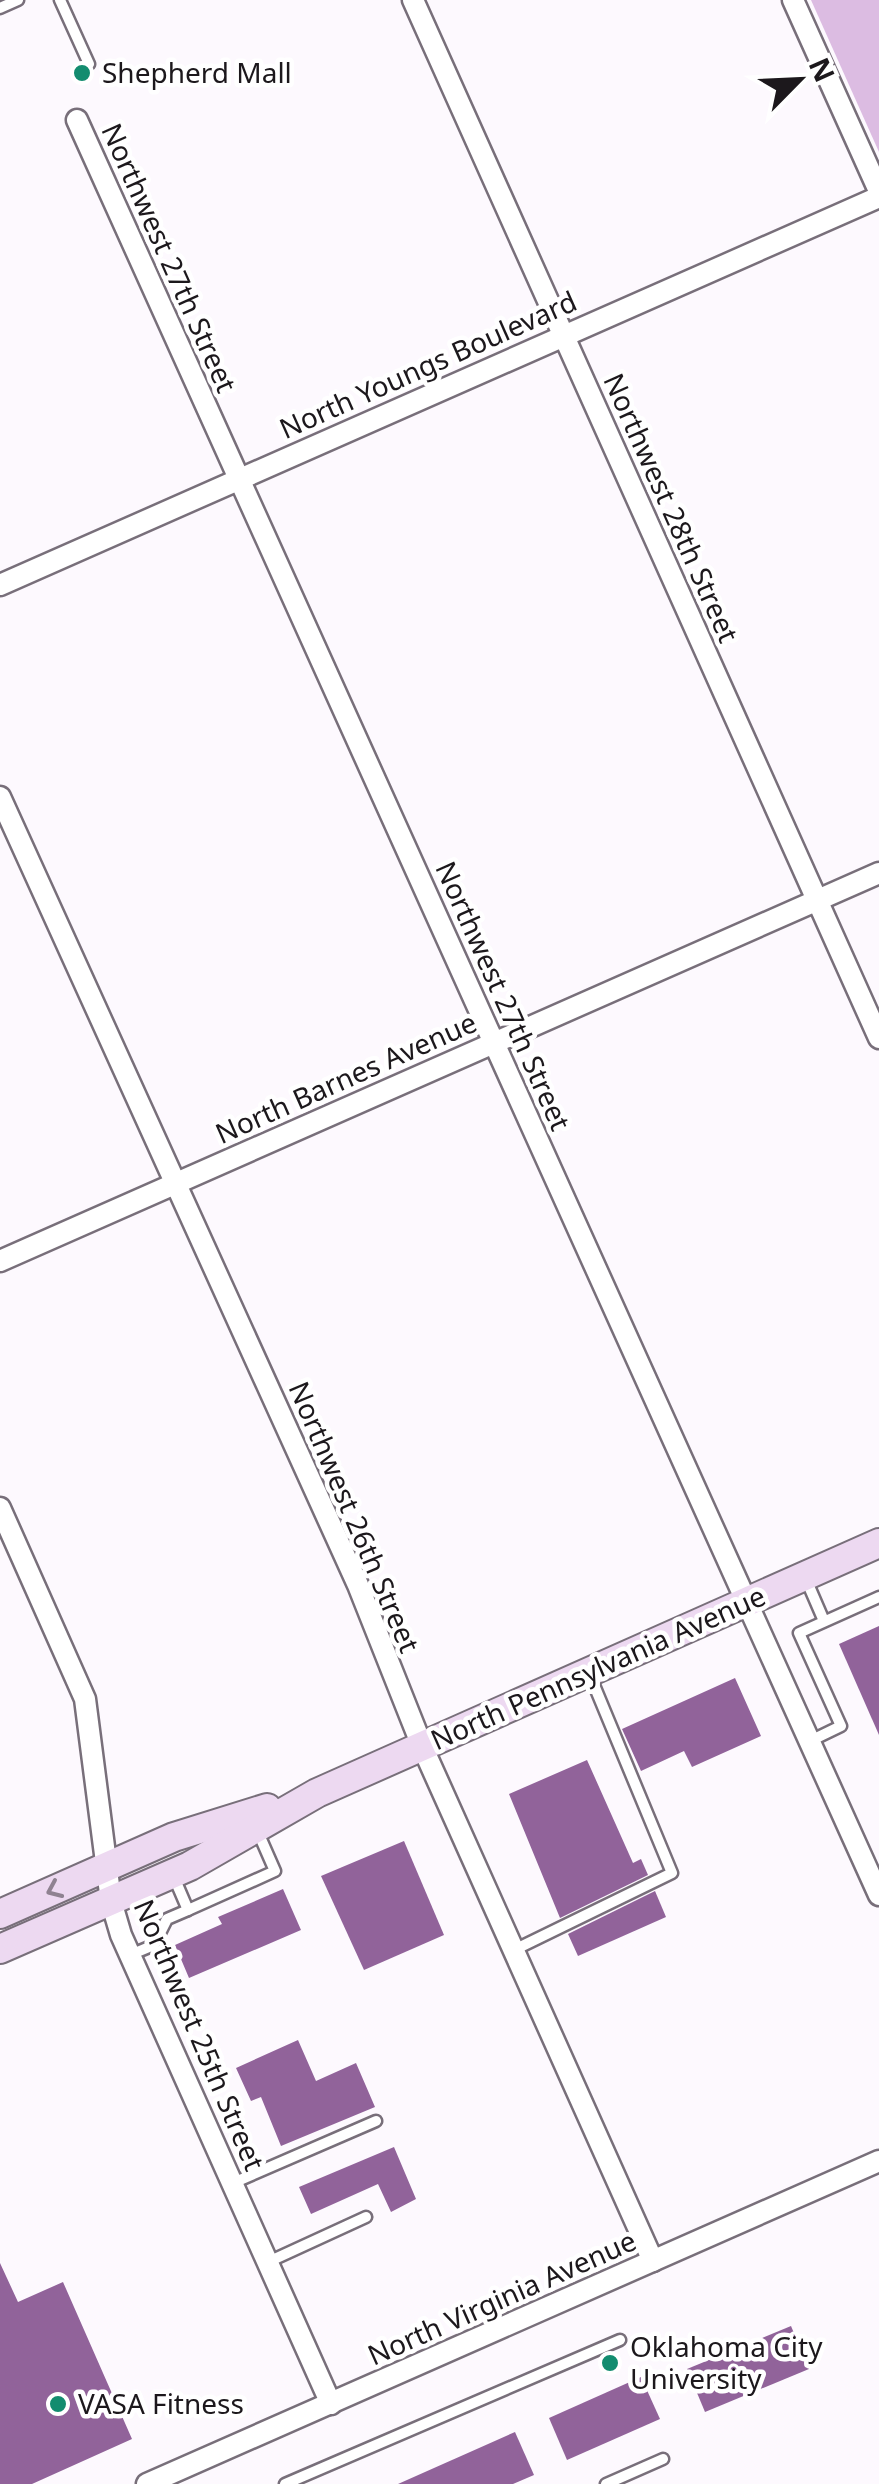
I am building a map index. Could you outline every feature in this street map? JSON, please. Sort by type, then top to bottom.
[{"type":"main road","name":"North Pennsylvania Avenue","points":[[0,1914],[174,1837],[316,1792],[879,1543]]},
{"type":"main road","name":"North Pennsylvania Avenue","points":[[0,1949],[172,1874],[316,1792]]},
{"type":"street","name":"Northwest 28th Street","points":[[413,0],[879,1038]]},
{"type":"street","points":[[793,0],[879,194]]},
{"type":"street","name":"Northwest 27th Street","points":[[77,120],[879,1895]]},
{"type":"street","name":"North Youngs Boulevard","points":[[0,585],[879,194]]},
{"type":"street","name":"Northwest 26th Street","points":[[0,797],[358,1585],[422,1746],[653,2261]]},
{"type":"street","name":"North Barnes Avenue","points":[[0,1261],[879,873]]},
{"type":"street","name":"Northwest 25th Street","points":[[0,1508],[82,1690],[112,1901],[130,1955],[331,2404]]},
{"type":"street","name":"North Virginia Avenue","points":[[147,2484],[879,2161]]},
{"type":"lane","points":[[0,8],[18,0]]},
{"type":"lane","points":[[60,0],[88,64]]},
{"type":"lane","points":[[804,1576],[824,1622]]},
{"type":"lane","points":[[809,1741],[841,1726],[799,1633],[879,1597]]},
{"type":"lane","points":[[514,1950],[672,1873],[672,1862],[588,1672]]},
{"type":"lane","points":[[130,1955],[154,1944],[168,1919],[275,1871],[256,1828]]},
{"type":"lane","points":[[172,1874],[188,1910]]},
{"type":"lane","points":[[232,2184],[376,2121]]},
{"type":"lane","points":[[268,2262],[366,2216]]},
{"type":"lane","points":[[286,2484],[620,2340]]},
{"type":"lane","points":[[606,2484],[663,2459]]},
{"type":"shaded area","points":[[811,0],[879,0],[879,152]]},
{"type":"building","points":[[879,1626],[879,1735],[839,1644]]},
{"type":"building","points":[[735,1678],[761,1736],[692,1767],[684,1751],[641,1771],[622,1729]]},
{"type":"building","points":[[587,1760],[633,1863],[641,1859],[648,1875],[560,1918],[509,1794]]},
{"type":"building","points":[[404,1841],[444,1935],[364,1970],[321,1876]]},
{"type":"building","points":[[283,1889],[301,1930],[189,1978],[175,1945],[222,1924],[218,1917]]},
{"type":"building","points":[[655,1891],[666,1917],[578,1956],[568,1934]]},
{"type":"building","points":[[298,2040],[316,2081],[356,2063],[375,2107],[281,2146],[261,2097],[251,2101],[236,2068]]},
{"type":"building","points":[[394,2147],[416,2199],[391,2212],[378,2184],[311,2214],[299,2187]]},
{"type":"building","name":"VASA Fitness","points":[[0,2263],[18,2302],[63,2282],[132,2439],[32,2484],[0,2484]]},
{"type":"building","points":[[791,2326],[809,2369],[705,2412],[687,2369]]},
{"type":"building","points":[[641,2377],[660,2419],[567,2460],[549,2418]]},
{"type":"building","points":[[515,2432],[534,2475],[513,2484],[398,2484]]},
{"type":"place","name":"Shepherd Mall","points":[[82,73]]},
{"type":"place","name":"Oklahoma City University","points":[[610,2363]]},
{"type":"place","name":"VASA Fitness","points":[[58,2404]]}]
